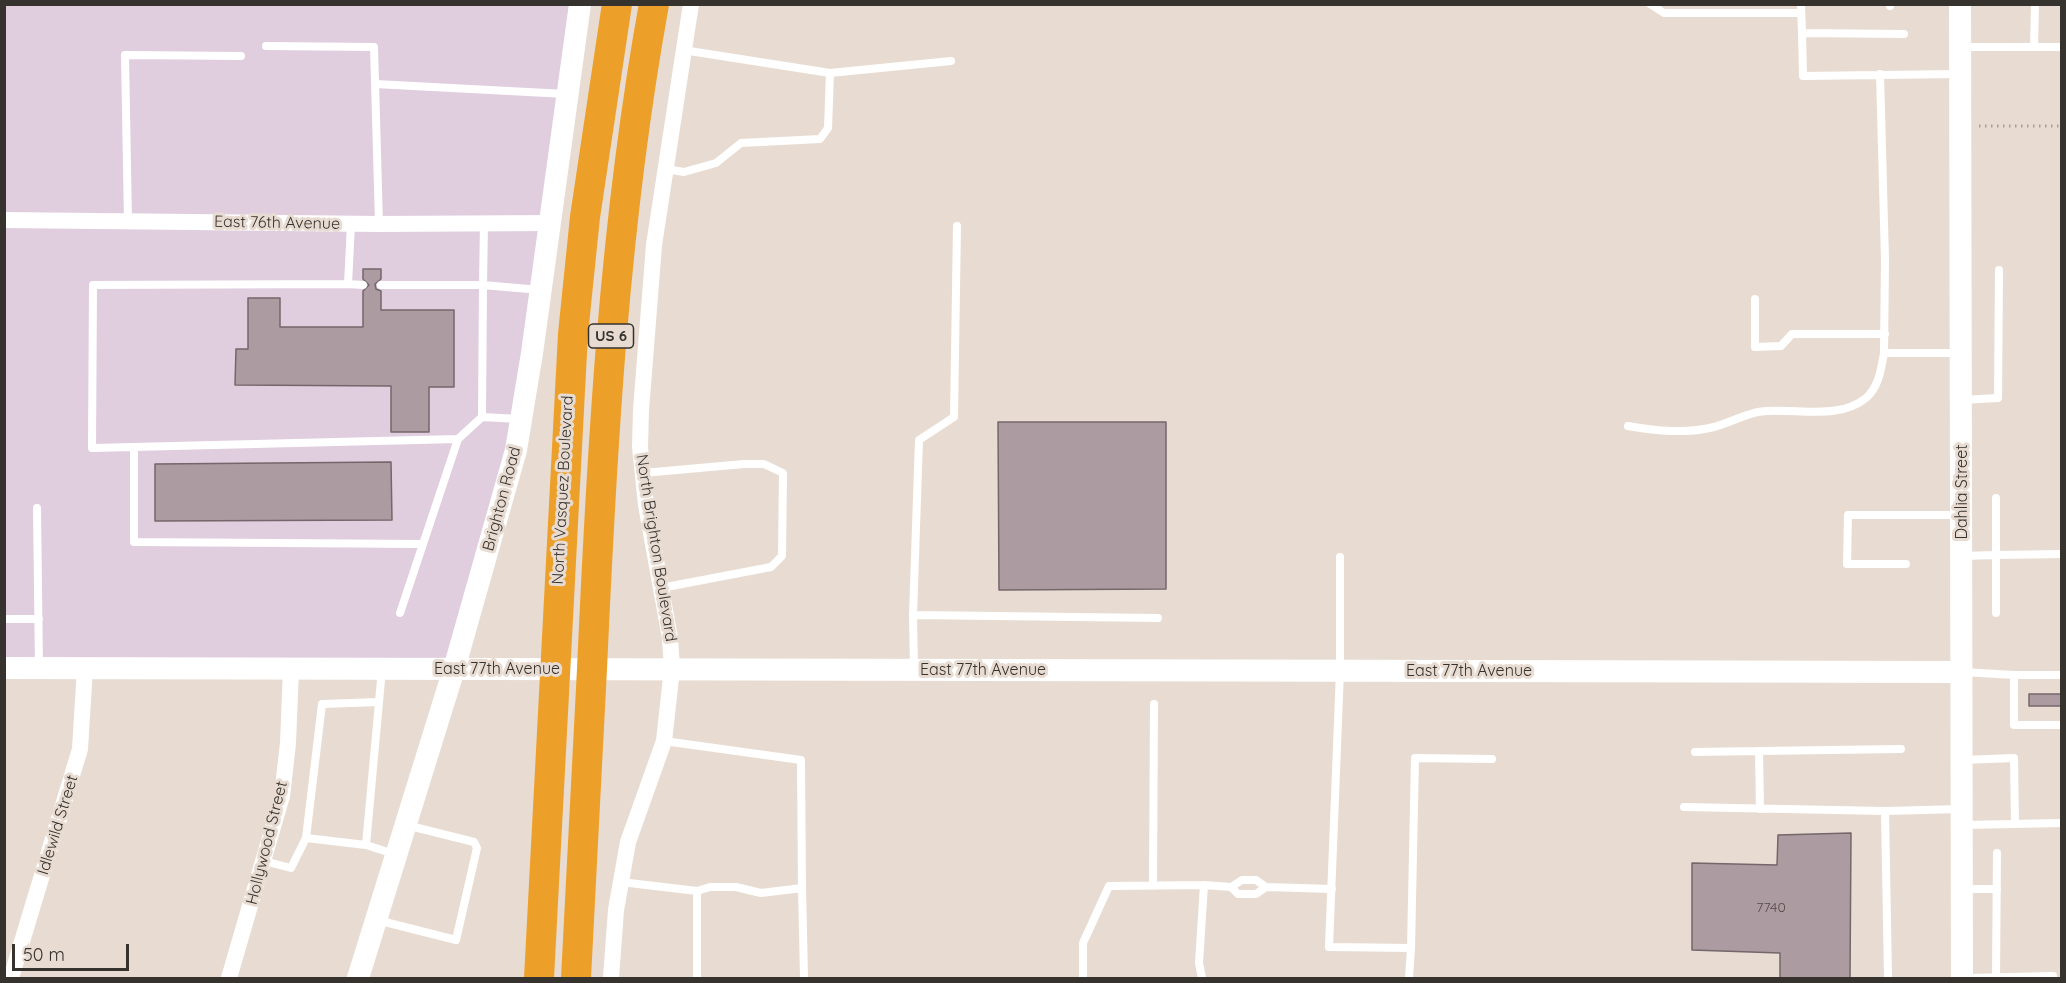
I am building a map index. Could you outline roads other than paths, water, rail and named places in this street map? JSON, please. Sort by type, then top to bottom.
[{"type":"highway","name":"North Vasquez Boulevard","points":[[538,978],[573,334],[585,217],[617,4]]},
{"type":"highway","name":"US 6","points":[[576,978],[614,291],[632,147],[654,4]]},
{"type":"street","name":"Brighton Road","points":[[358,978],[454,669],[509,479],[522,420],[580,4]]},
{"type":"street","name":"North Brighton Boulevard","points":[[611,978],[621,882],[628,842],[664,741],[672,669],[670,638],[640,447],[643,371],[654,245],[691,4]]},
{"type":"street","name":"Dahlia Street","points":[[1960,4],[1964,760],[1962,978]]},
{"type":"street","name":"East 76th Avenue","points":[[4,220],[379,225],[550,223]]},
{"type":"street","name":"East 77th Avenue","points":[[4,668],[1962,672]]},
{"type":"street","name":"Idlewild Street","points":[[11,978],[80,749],[85,668]]},
{"type":"street","name":"Hollywood Street","points":[[229,978],[276,822],[286,770],[291,669]]},
{"type":"lane","points":[[1650,4],[1664,14],[1801,9],[1803,76],[1960,74]]},
{"type":"lane","points":[[2034,47],[2035,4]]},
{"type":"lane","points":[[1802,33],[1904,34]]},
{"type":"lane","points":[[266,46],[374,47],[379,225]]},
{"type":"lane","points":[[1960,47],[2061,47]]},
{"type":"lane","points":[[683,50],[830,73],[951,62]]},
{"type":"lane","points":[[128,222],[125,56],[241,56]]},
{"type":"lane","points":[[665,169],[684,172],[716,163],[741,143],[820,139],[828,128],[830,73]]},
{"type":"lane","points":[[1628,426],[1656,431],[1697,430],[1759,412],[1831,411],[1854,405],[1866,398],[1879,381],[1884,353],[1886,260],[1880,74]]},
{"type":"lane","points":[[375,84],[568,94]]},
{"type":"lane","points":[[348,284],[351,224]]},
{"type":"lane","points":[[482,417],[484,224]]},
{"type":"lane","points":[[914,670],[913,615],[919,440],[954,417],[957,226]]},
{"type":"lane","points":[[1961,400],[1998,398],[1999,270]]},
{"type":"lane","points":[[363,285],[93,285],[92,448],[458,439]]},
{"type":"lane","points":[[381,285],[483,285],[540,290]]},
{"type":"lane","points":[[1755,299],[1755,347],[1781,346],[1792,334],[1885,334]]},
{"type":"lane","points":[[1884,353],[1961,352]]},
{"type":"lane","points":[[400,613],[458,439],[482,417],[522,420]]},
{"type":"lane","points":[[134,447],[135,542],[423,544]]},
{"type":"lane","points":[[643,473],[764,464],[783,473],[782,556],[771,567],[661,588]]},
{"type":"lane","points":[[1996,498],[1996,613]]},
{"type":"lane","points":[[37,508],[39,668]]},
{"type":"lane","points":[[1906,564],[1846,564],[1848,514],[1962,514]]},
{"type":"lane","points":[[1962,556],[2061,554]]},
{"type":"lane","points":[[1340,557],[1340,671],[1329,947],[1411,948]]},
{"type":"lane","points":[[913,615],[1158,618]]},
{"type":"lane","points":[[4,618],[39,618]]},
{"type":"lane","points":[[366,845],[382,669]]},
{"type":"lane","points":[[1962,672],[2061,675]]},
{"type":"lane","points":[[2014,675],[2014,725],[2061,725]]},
{"type":"lane","points":[[264,861],[291,868],[306,838],[322,704],[379,702]]},
{"type":"lane","points":[[1153,886],[1154,704]]},
{"type":"lane","points":[[664,741],[801,760],[804,978]]},
{"type":"lane","points":[[1695,752],[1901,749]]},
{"type":"lane","points":[[1759,751],[1760,809]]},
{"type":"lane","points":[[1409,978],[1415,758],[1492,759]]},
{"type":"lane","points":[[1964,760],[2014,758],[2015,824]]},
{"type":"lane","points":[[1684,807],[1885,811],[2015,824],[2061,823]]},
{"type":"lane","points":[[1885,811],[1888,978]]},
{"type":"lane","points":[[376,920],[456,940],[477,848],[474,842],[406,825]]},
{"type":"lane","points":[[306,838],[366,845],[396,855]]},
{"type":"lane","points":[[1996,977],[1997,853]]},
{"type":"lane","points":[[1083,978],[1083,943],[1108,886],[1231,887],[1242,880],[1256,880],[1266,887],[1332,889]]},
{"type":"lane","points":[[621,882],[697,891],[710,887],[736,887],[761,893],[802,888]]},
{"type":"lane","points":[[1202,978],[1199,963],[1204,885]]},
{"type":"lane","points":[[1231,887],[1238,894],[1256,894],[1266,887]]},
{"type":"lane","points":[[1963,889],[1997,889]]},
{"type":"lane","points":[[697,891],[697,978]]},
{"type":"lane","points":[[1969,978],[2053,976],[2053,978]]}]
